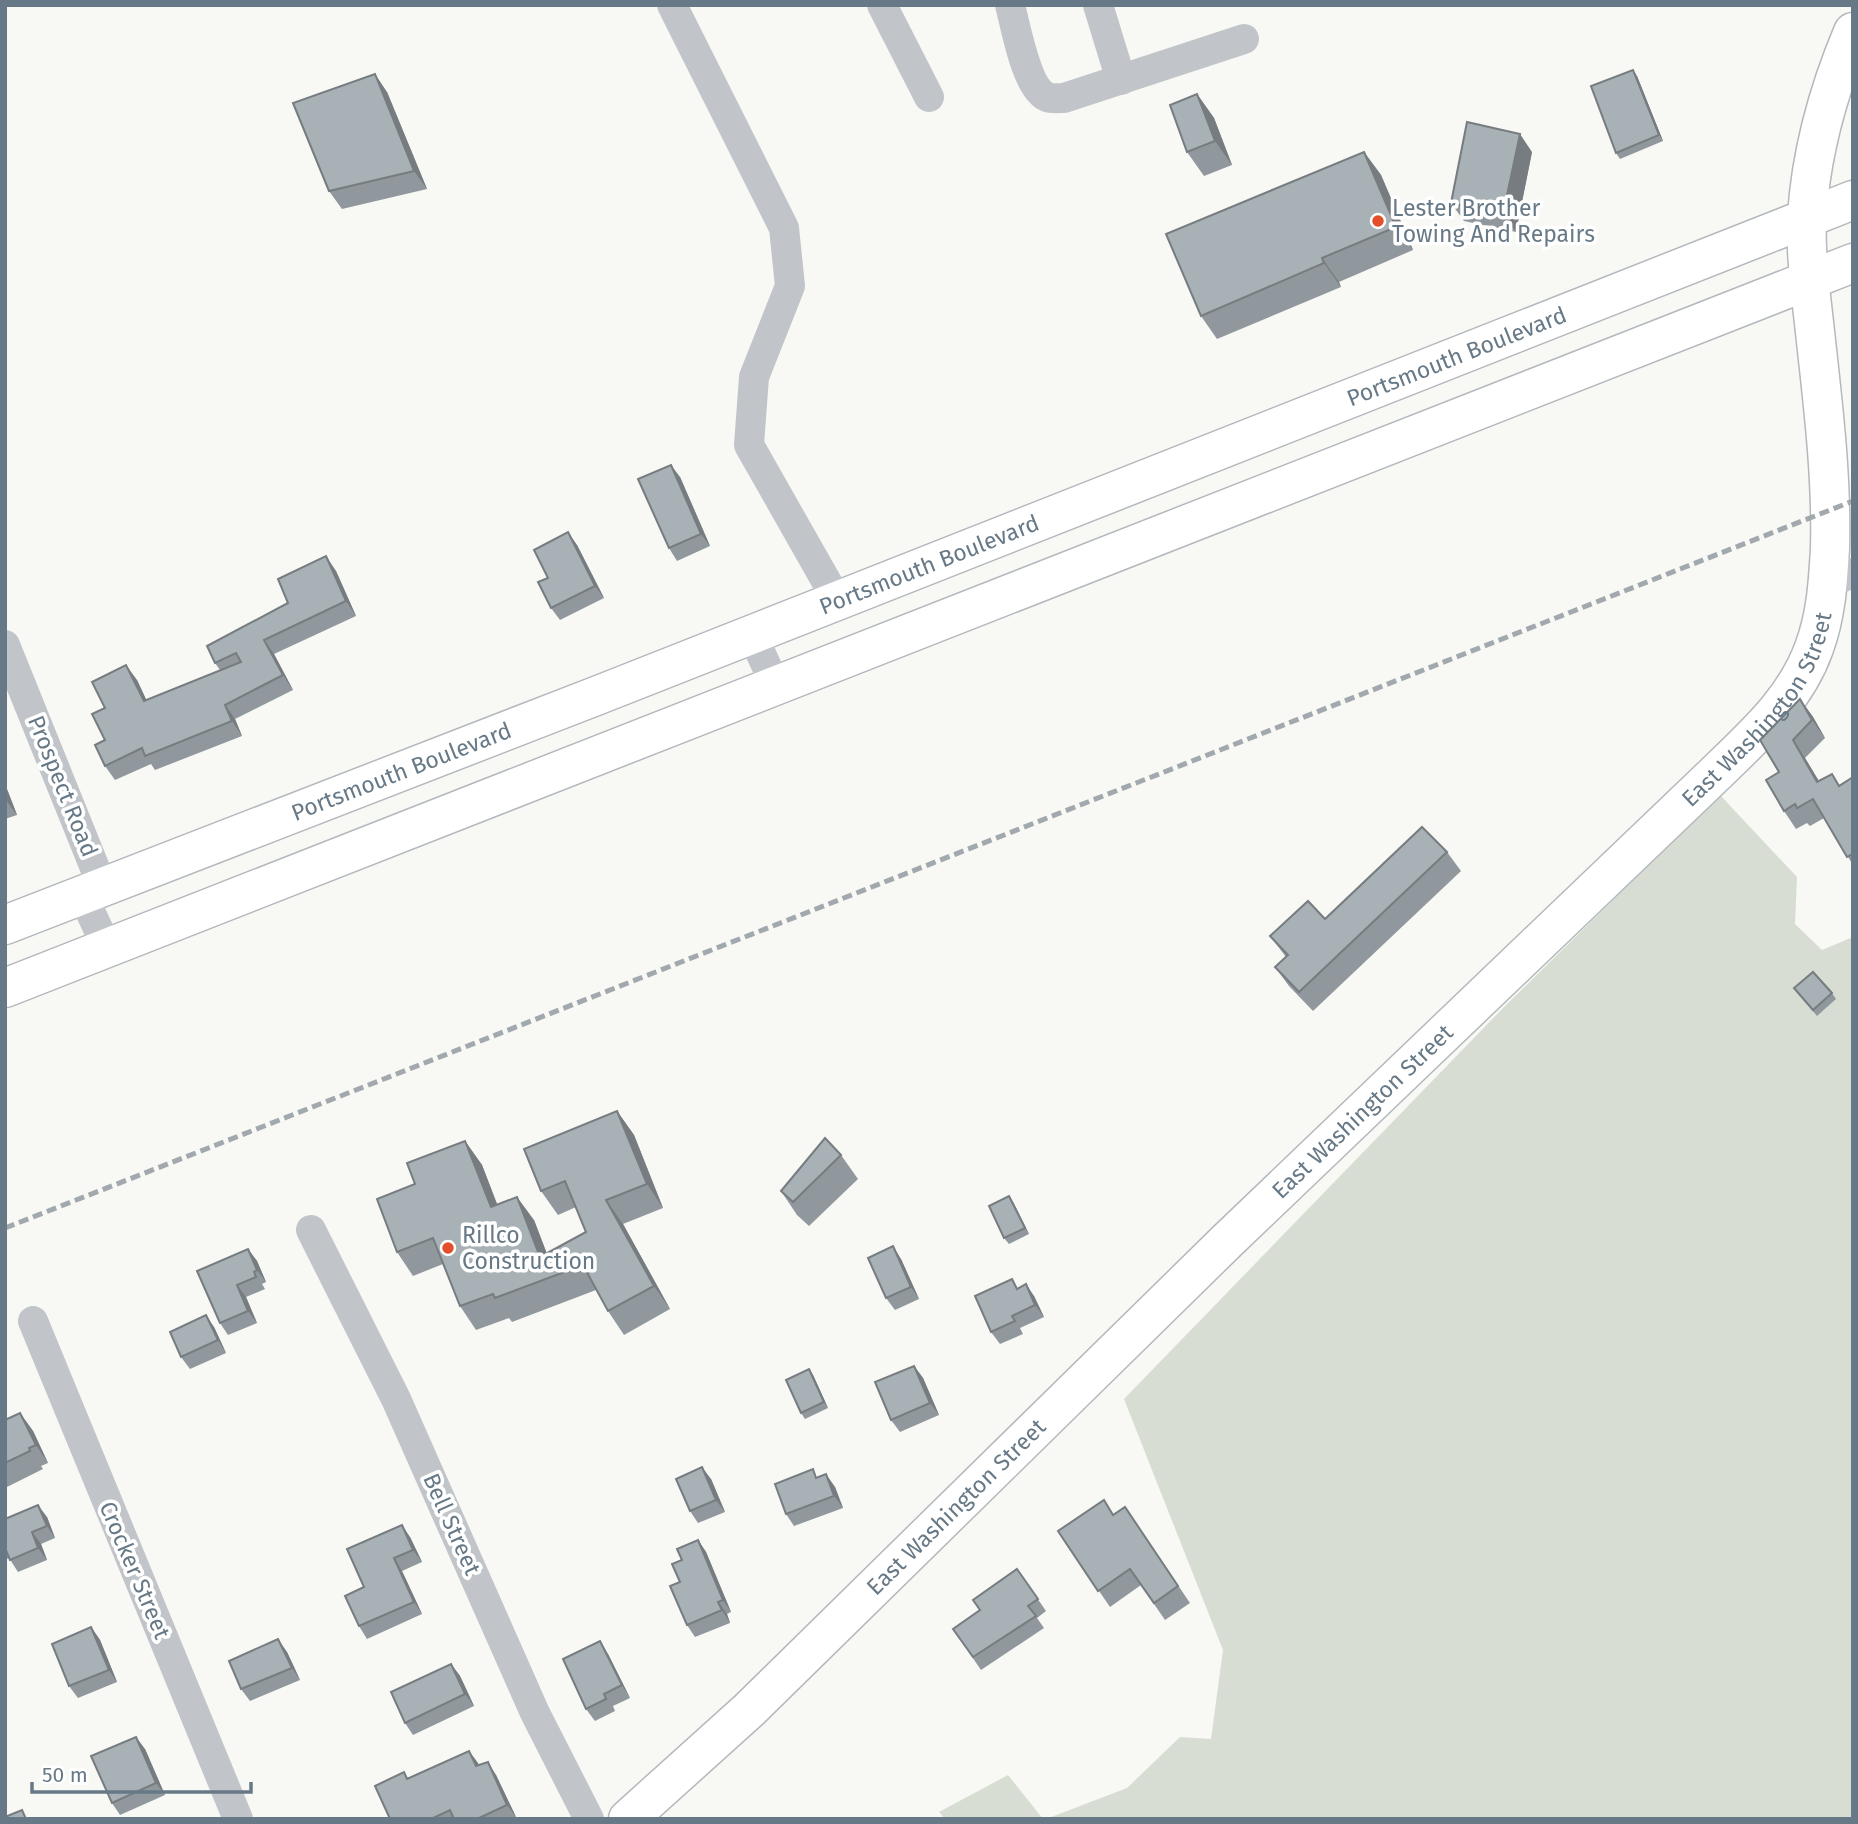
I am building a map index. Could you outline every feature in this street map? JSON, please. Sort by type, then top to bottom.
[{"type":"main road","name":"East Washington Street","points":[[628,1819],[749,1710],[1217,1250],[1774,716],[1797,685],[1840,578],[1831,510],[1807,218],[1814,162],[1823,122],[1853,32]]},
{"type":"main road","name":"Portsmouth Boulevard","points":[[5,925],[1853,200]]},
{"type":"main road","points":[[5,988],[1853,264]]},
{"type":"street","points":[[672,5],[783,228],[790,286],[754,377],[749,445],[837,600]]},
{"type":"street","points":[[882,5],[929,97]]},
{"type":"street","points":[[1010,5],[1030,77],[1039,92],[1049,98],[1064,98],[1244,39]]},
{"type":"street","points":[[1098,5],[1121,80]]},
{"type":"street","points":[[752,634],[776,687]]},
{"type":"street","name":"Prospect Road","points":[[5,645],[93,892],[107,948]]},
{"type":"street","name":"Bell Street","points":[[312,1230],[396,1399],[535,1713],[589,1819]]},
{"type":"street","name":"Crocker Street","points":[[33,1321],[238,1819]]},
{"type":"shaded area","points":[[1720,795],[1797,877],[1795,924],[1822,950],[1853,937],[1853,1819],[1046,1819],[1127,1788],[1180,1737],[1211,1739],[1223,1650],[1124,1399],[1502,1009]]},
{"type":"shaded area","points":[[1008,1775],[1043,1819],[945,1819],[939,1812]]},
{"type":"building","points":[[1633,70],[1659,135],[1616,153],[1591,86]]},
{"type":"building","points":[[375,74],[414,171],[329,191],[293,103]]},
{"type":"building","points":[[1197,94],[1215,141],[1187,152],[1170,105]]},
{"type":"building","points":[[1467,122],[1520,134],[1503,214],[1451,203]]},
{"type":"building","points":[[1364,152],[1396,227],[1322,258],[1324,263],[1201,316],[1166,234]]},
{"type":"building","points":[[671,465],[701,534],[669,548],[638,479]]},
{"type":"building","points":[[568,532],[595,586],[551,608],[538,582],[548,578],[534,550]]},
{"type":"building","points":[[326,556],[346,601],[264,640],[283,675],[225,705],[232,721],[145,756],[142,748],[105,766],[95,745],[105,740],[92,714],[105,708],[92,682],[126,665],[144,701],[241,662],[236,653],[215,663],[207,646],[288,603],[278,579]]},
{"type":"building","points":[[1800,699],[1812,720],[1793,740],[1817,782],[1832,774],[1839,786],[1853,777],[1853,854],[1847,857],[1813,799],[1797,808],[1795,804],[1784,811],[1766,780],[1779,772],[1760,740]]},
{"type":"building","points":[[1422,827],[1447,852],[1299,992],[1275,967],[1288,955],[1270,936],[1308,901],[1325,919]]},
{"type":"building","points":[[1813,972],[1832,993],[1813,1010],[1794,988]]},
{"type":"building","points":[[617,1111],[647,1184],[606,1200],[654,1286],[608,1311],[583,1265],[495,1298],[493,1294],[460,1306],[433,1238],[397,1252],[377,1199],[415,1184],[407,1163],[465,1141],[491,1207],[517,1197],[540,1257],[586,1232],[565,1181],[541,1191],[524,1149]]},
{"type":"building","points":[[825,1138],[841,1155],[793,1202],[781,1191]]},
{"type":"building","points":[[1009,1196],[1025,1228],[1004,1238],[989,1206]]},
{"type":"building","points":[[893,1246],[911,1287],[886,1298],[868,1258]]},
{"type":"building","points":[[248,1249],[257,1270],[254,1272],[256,1277],[237,1285],[248,1311],[220,1323],[197,1271]]},
{"type":"building","points":[[1012,1279],[1017,1289],[1026,1284],[1035,1305],[1012,1316],[1015,1321],[991,1332],[975,1296]]},
{"type":"building","points":[[206,1315],[218,1340],[181,1357],[170,1332]]},
{"type":"building","points":[[914,1366],[930,1403],[891,1420],[875,1382]]},
{"type":"building","points":[[809,1369],[824,1402],[801,1413],[786,1380]]},
{"type":"building","points":[[20,1413],[36,1445],[29,1448],[30,1451],[5,1463],[5,1420]]},
{"type":"building","points":[[702,1467],[716,1500],[690,1511],[676,1479]]},
{"type":"building","points":[[813,1469],[816,1478],[826,1474],[834,1496],[786,1514],[775,1484]]},
{"type":"building","points":[[1104,1500],[1113,1515],[1125,1507],[1178,1586],[1154,1603],[1130,1569],[1098,1591],[1058,1531]]},
{"type":"building","points":[[38,1505],[47,1526],[32,1532],[38,1548],[10,1560],[5,1548],[5,1519]]},
{"type":"building","points":[[402,1525],[413,1550],[394,1558],[414,1602],[359,1626],[345,1596],[364,1587],[347,1549]]},
{"type":"building","points":[[698,1540],[723,1600],[718,1602],[722,1610],[687,1625],[670,1586],[680,1582],[672,1564],[682,1560],[677,1549]]},
{"type":"building","points":[[1017,1569],[1038,1599],[1028,1606],[1036,1616],[973,1657],[953,1629],[980,1610],[973,1600]]},
{"type":"building","points":[[91,1627],[109,1670],[69,1686],[52,1644]]},
{"type":"building","points":[[278,1639],[292,1668],[241,1689],[229,1661]]},
{"type":"building","points":[[600,1641],[622,1685],[604,1694],[606,1699],[586,1709],[563,1659]]},
{"type":"building","points":[[451,1664],[465,1694],[405,1723],[391,1692]]},
{"type":"building","points":[[136,1737],[156,1783],[112,1803],[91,1756]]},
{"type":"building","points":[[469,1751],[476,1766],[488,1762],[507,1805],[477,1819],[454,1819],[450,1810],[431,1819],[390,1819],[375,1786],[404,1772],[407,1779]]},
{"type":"building","points":[[22,1810],[26,1819],[5,1819],[5,1817]]},
{"type":"railway","points":[[5,1228],[1853,501]]},
{"type":"place","name":"Lester Brother Towing And Repairs","points":[[1378,221]]},
{"type":"place","name":"Rillco Construction","points":[[448,1248]]}]
